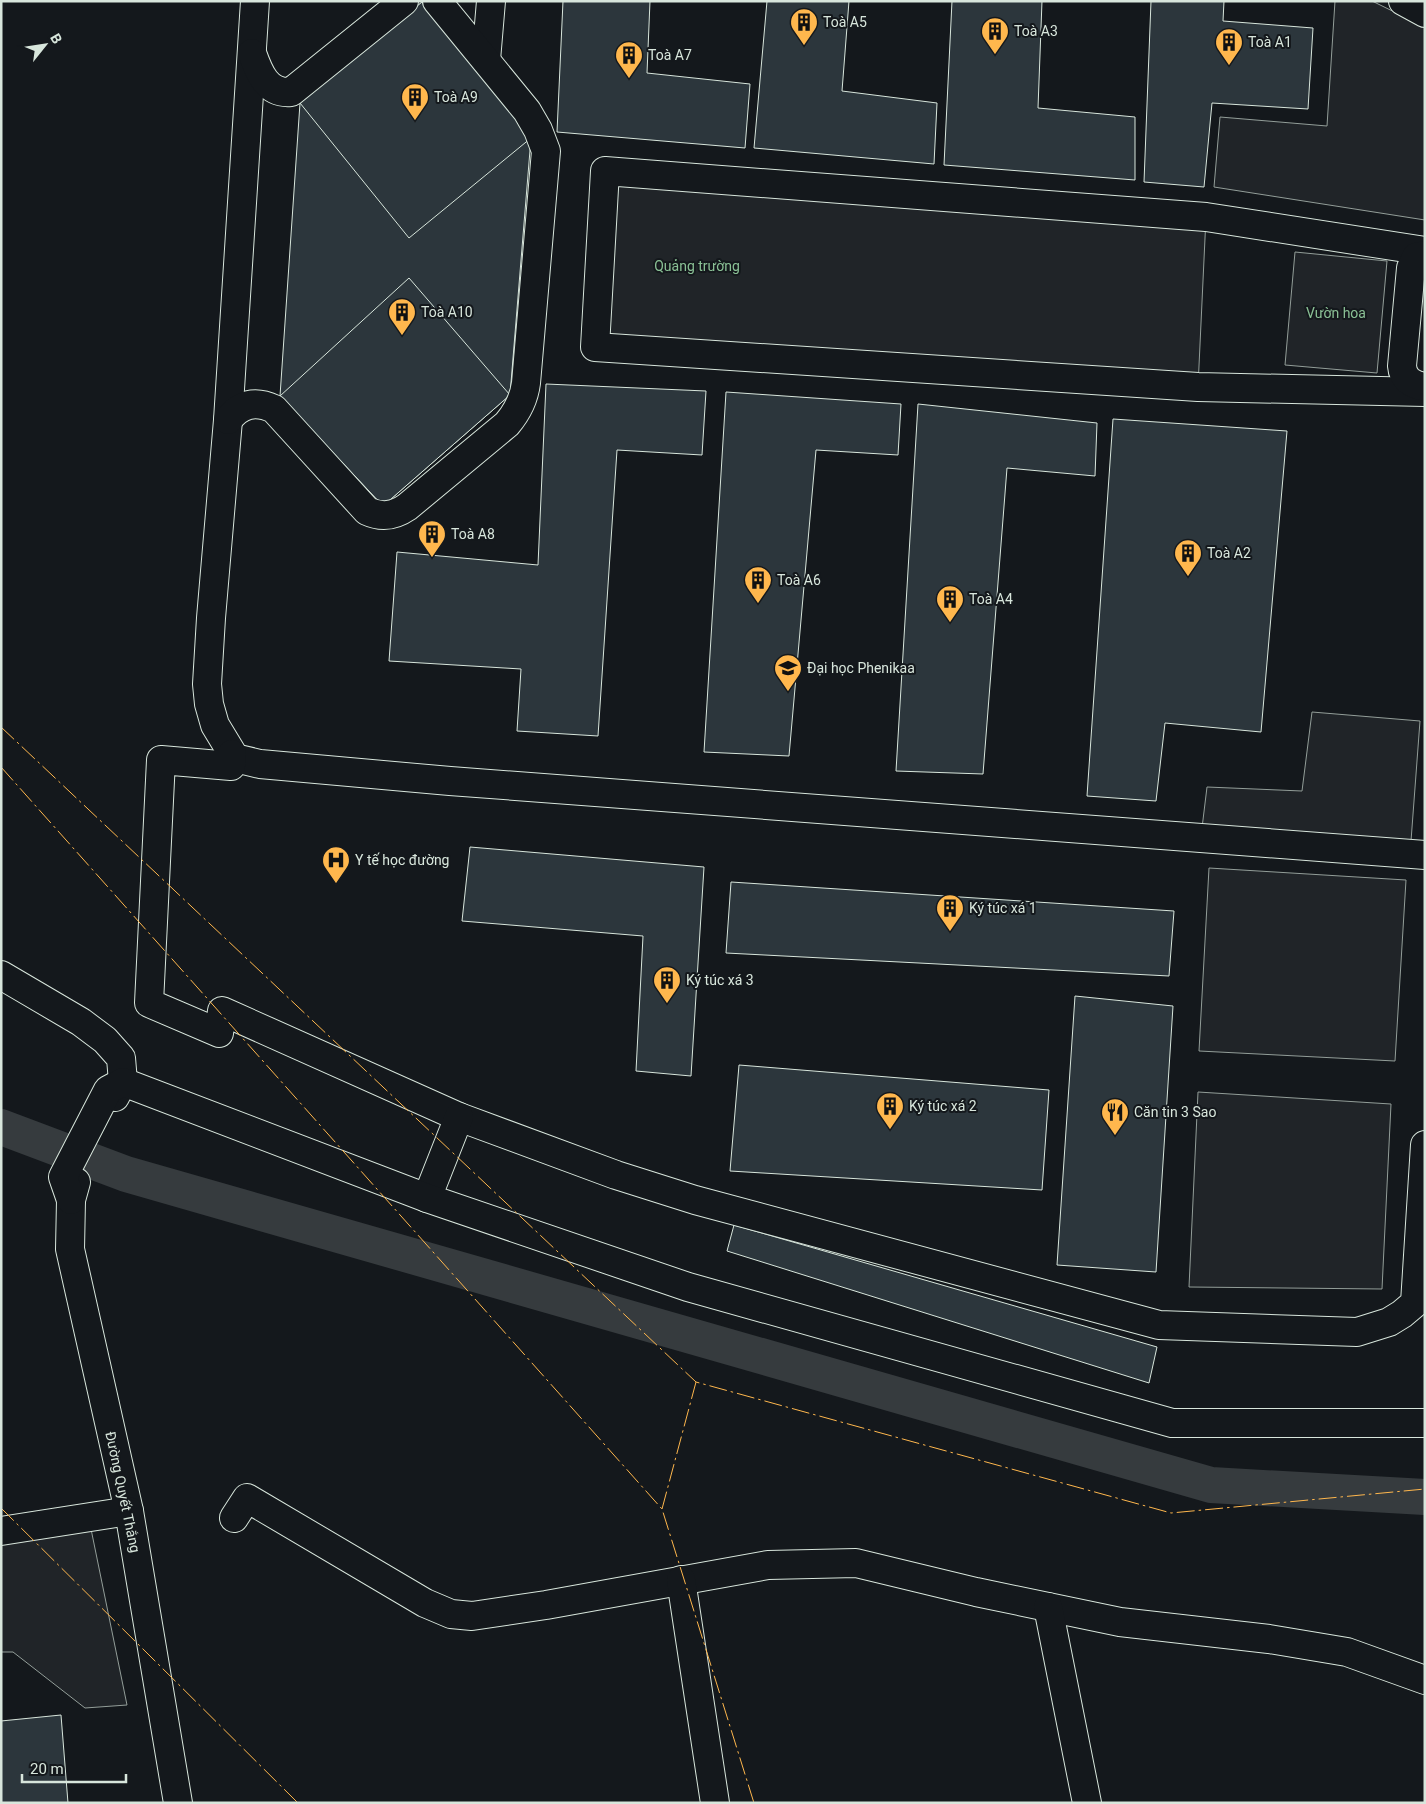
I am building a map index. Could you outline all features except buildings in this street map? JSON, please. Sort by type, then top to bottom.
[{"type":"street","points":[[255,1],[228,420],[207,684],[209,704],[215,725],[235,758],[260,764],[440,780],[1425,855]]},
{"type":"street","points":[[252,52],[259,71],[271,88],[280,93],[291,92],[404,1]]},
{"type":"street","points":[[228,420],[240,408],[248,404],[266,405],[274,408],[367,511],[383,516],[400,512],[407,508],[507,424],[518,409],[525,392],[526,383],[546,151],[538,130],[527,111],[437,1]]},
{"type":"street","points":[[486,60],[491,1]]},
{"type":"street","points":[[1403,1],[1425,13]]},
{"type":"street","points":[[1425,253],[1206,217],[605,170],[595,347],[1198,388],[1425,392]]},
{"type":"street","points":[[1425,253],[1416,257],[1411,268],[1402,366],[1403,373],[1407,379],[1412,383],[1425,387]]},
{"type":"street","points":[[232,754],[232,766],[161,760],[149,1003],[218,1033],[222,1011],[459,1117],[616,1175],[695,1200],[1159,1325],[1357,1332],[1389,1322],[1415,1303],[1425,1145]]},
{"type":"street","points":[[1,975],[81,1022],[105,1040],[121,1058],[112,1094],[688,1287],[1172,1423],[1425,1423]]},
{"type":"street","name":"Đường Quyết Thắng","points":[[112,1094],[70,1186],[70,1249],[129,1511],[178,1803]]},
{"type":"street","points":[[427,1198],[459,1117]]},
{"type":"street","points":[[234,1518],[247,1498],[425,1603],[450,1614],[472,1616],[768,1565],[856,1564],[976,1592],[1120,1622],[1269,1638],[1348,1652],[1425,1680]]},
{"type":"street","points":[[1,1531],[129,1511]]},
{"type":"street","points":[[681,1580],[715,1803]]},
{"type":"street","points":[[1048,1607],[1088,1803]]},
{"type":"green space","points":[[1335,1],[1372,1],[1425,27],[1425,220],[1214,187],[1220,117],[1327,126]]},
{"type":"green space","name":"Quảng trường","points":[[605,171],[1206,217],[1198,387],[595,347]]},
{"type":"green space","name":"Vườn hoa","points":[[1295,252],[1387,261],[1377,373],[1285,365]]},
{"type":"green space","points":[[1312,712],[1420,721],[1411,841],[1202,828],[1207,787],[1302,791]]},
{"type":"green space","points":[[1209,868],[1406,880],[1395,1061],[1199,1051]]},
{"type":"green space","points":[[1198,1092],[1391,1104],[1382,1289],[1189,1287]]},
{"type":"green space","points":[[91,1529],[127,1705],[85,1708],[13,1652],[1,1652],[1,1541]]},
{"type":"waterway","points":[[1,1127],[126,1174],[1211,1485],[1425,1497]]},
{"type":"power","points":[[1,727],[696,1382],[1171,1513],[1425,1489]]},
{"type":"power","points":[[1,767],[662,1509],[754,1803]]},
{"type":"power","points":[[662,1509],[696,1382]]},
{"type":"power","points":[[1,1508],[298,1803]]},
{"type":"place","name":"Toà A5","points":[[804,46]]},
{"type":"place","name":"Toà A3","points":[[995,55]]},
{"type":"place","name":"Toà A1","points":[[1229,66]]},
{"type":"place","name":"Toà A7","points":[[629,79]]},
{"type":"place","name":"Toà A9","points":[[415,121]]},
{"type":"place","name":"Toà A10","points":[[402,336]]},
{"type":"place","name":"Toà A8","points":[[432,558]]},
{"type":"place","name":"Toà A2","points":[[1188,577]]},
{"type":"place","name":"Toà A6","points":[[758,604]]},
{"type":"place","name":"Toà A4","points":[[950,623]]},
{"type":"place","name":"Đại học Phenikaa","points":[[788,692]]},
{"type":"place","name":"Y tế học đường","points":[[336,884]]},
{"type":"place","name":"Ký túc xá 1","points":[[950,932]]},
{"type":"place","name":"Ký túc xá 3","points":[[667,1004]]},
{"type":"place","name":"Ký túc xá 2","points":[[890,1130]]},
{"type":"place","name":"Căn tin 3 Sao","points":[[1115,1136]]}]
